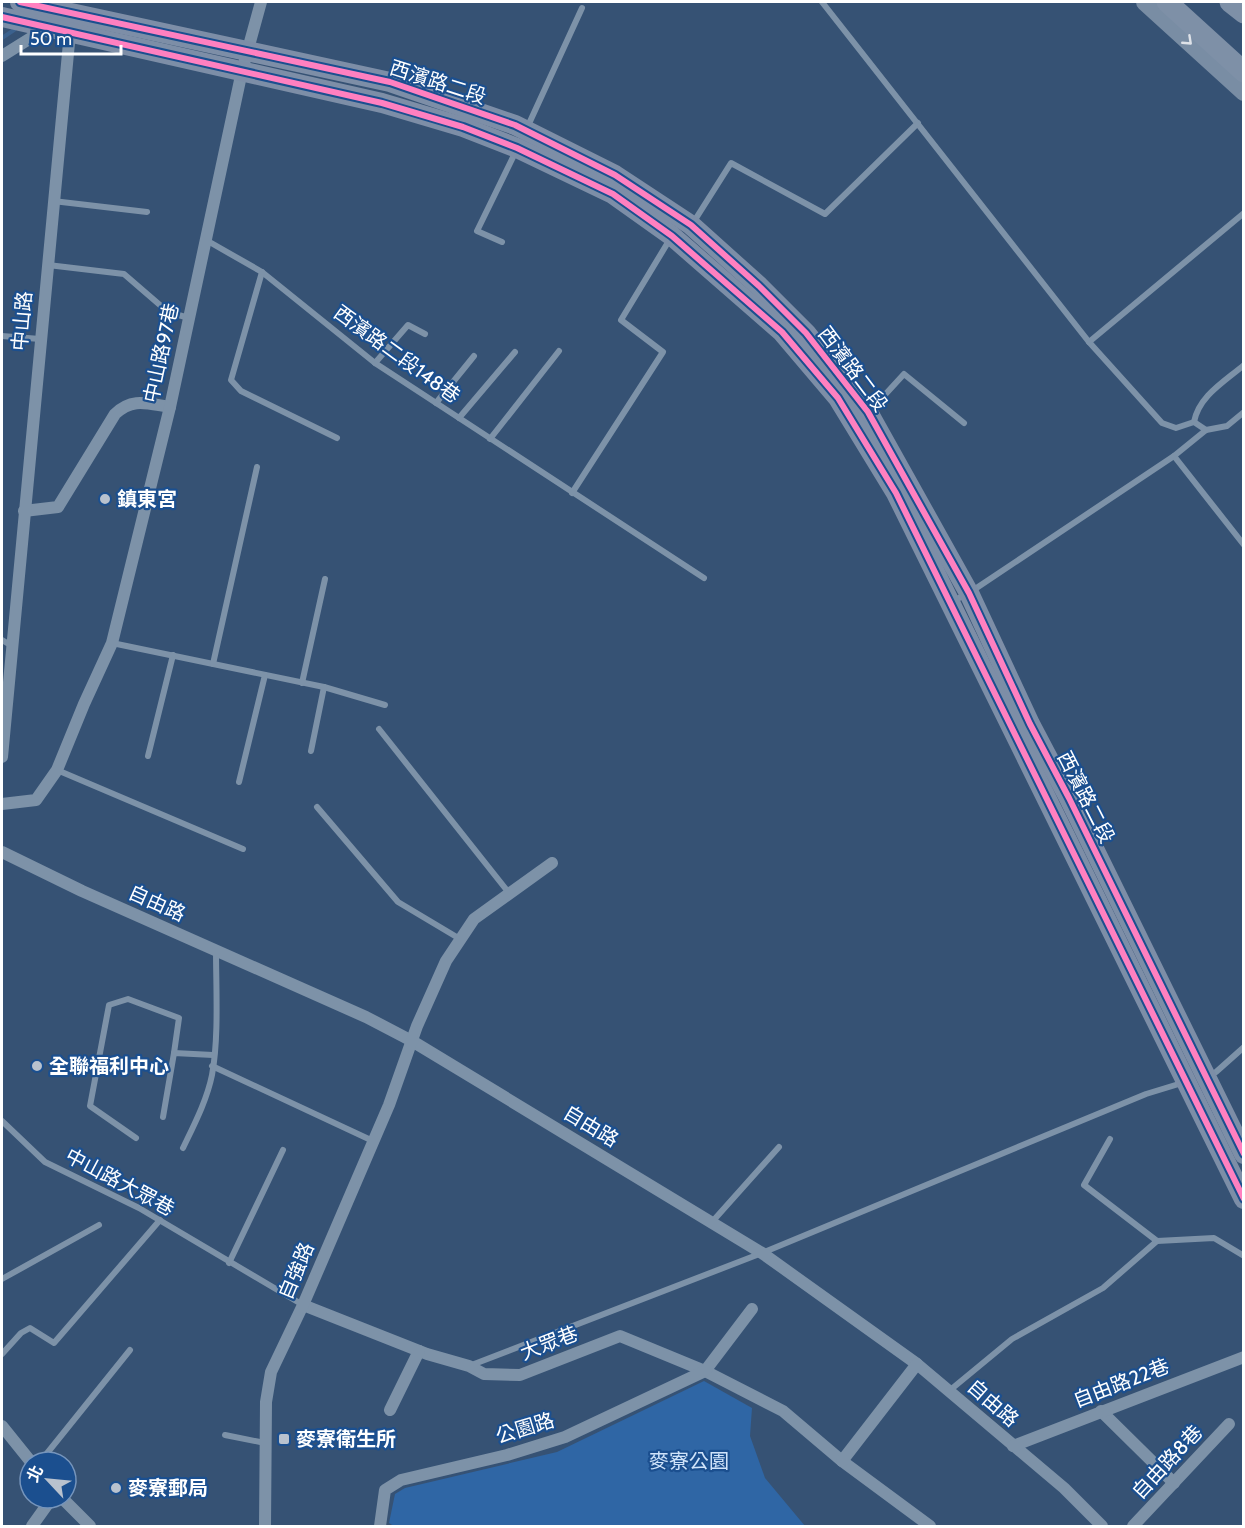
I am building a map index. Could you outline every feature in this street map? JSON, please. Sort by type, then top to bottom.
[{"type":"highway","points":[[1167,2],[1244,72]]},
{"type":"highway","points":[[1186,2],[1244,53]]},
{"type":"highway","points":[[1230,2],[1244,14]]},
{"type":"main road","points":[[20,2],[72,16]]},
{"type":"main road","points":[[1145,2],[1244,92]]},
{"type":"main road","points":[[2,17],[49,27],[72,16]]},
{"type":"main road","name":"西濱路二段","points":[[72,16],[390,82],[515,125],[522,139],[613,194],[672,236],[782,332],[837,398],[960,598]]},
{"type":"main road","name":"西濱路二段","points":[[72,16],[243,71],[382,103],[463,127],[522,139],[615,175],[691,225],[759,286],[806,333],[868,412],[1196,1079],[1244,1199]]},
{"type":"main road","name":"西濱路二段","points":[[1196,1079],[1244,1154]]},
{"type":"street","name":"中山路97巷","points":[[2,804],[36,800],[57,770],[112,643],[170,407],[243,71],[261,2]]},
{"type":"street","name":"中山路","points":[[2,757],[7,643],[24,511],[72,16]]},
{"type":"street","points":[[2,56],[49,27]]},
{"type":"street","points":[[24,511],[58,507],[115,414],[121,409],[132,403],[170,407]]},
{"type":"street","name":"自由路","points":[[2,852],[82,891],[366,1017],[412,1041],[712,1222],[762,1253],[917,1364],[1064,1488],[1102,1527]]},
{"type":"street","name":"自強路","points":[[265,1527],[266,1402],[271,1372],[303,1305],[373,1141],[446,961],[474,919],[552,863]]},
{"type":"street","name":"大眾巷","points":[[303,1305],[419,1351],[469,1366],[484,1374],[520,1376],[620,1336],[705,1371]]},
{"type":"street","points":[[752,1309],[705,1371],[783,1411],[842,1461],[930,1527]]},
{"type":"street","points":[[390,1410],[419,1351]]},
{"type":"street","name":"自由路22巷","points":[[1013,1446],[1244,1357]]},
{"type":"street","points":[[842,1461],[917,1364]]},
{"type":"street","name":"公園路","points":[[380,1527],[385,1490],[401,1480],[507,1455],[566,1437],[705,1371]]},
{"type":"street","points":[[1101,1411],[1174,1483]]},
{"type":"street","name":"自由路8巷","points":[[1133,1527],[1229,1424]]},
{"type":"street","points":[[2,1426],[21,1450]]},
{"type":"street","points":[[32,1527],[44,1510]]},
{"type":"street","points":[[74,1510],[90,1527]]},
{"type":"lane","points":[[822,2],[1089,342],[1162,423],[1176,428],[1194,422]]},
{"type":"lane","points":[[502,242],[477,231],[582,8]]},
{"type":"lane","points":[[691,225],[731,163],[825,214],[918,123]]},
{"type":"lane","points":[[53,201],[147,212]]},
{"type":"lane","points":[[1089,342],[1244,213]]},
{"type":"lane","points":[[572,493],[663,352],[621,320],[672,236]]},
{"type":"lane","name":"西濱路二段148巷","points":[[206,240],[262,272],[375,363],[704,578]]},
{"type":"lane","points":[[47,265],[124,274],[168,312],[189,318]]},
{"type":"lane","points":[[262,272],[231,380],[241,391],[337,438]]},
{"type":"lane","points":[[375,363],[408,325],[426,334]]},
{"type":"lane","points":[[2,336],[40,339]]},
{"type":"lane","points":[[490,438],[559,351]]},
{"type":"lane","points":[[459,418],[515,352]]},
{"type":"lane","points":[[436,403],[474,356]]},
{"type":"lane","points":[[1194,422],[1196,411],[1204,398],[1244,365]]},
{"type":"lane","points":[[868,412],[904,374],[964,423]]},
{"type":"lane","points":[[960,598],[1174,456],[1206,430],[1227,426],[1244,412]]},
{"type":"lane","points":[[1194,422],[1206,430]]},
{"type":"lane","points":[[1174,456],[1244,545]]},
{"type":"lane","points":[[213,664],[257,467]]},
{"type":"lane","points":[[302,683],[325,579]]},
{"type":"lane","points":[[112,643],[324,687],[385,705]]},
{"type":"lane","points":[[148,756],[173,656]]},
{"type":"lane","points":[[239,782],[265,675]]},
{"type":"lane","points":[[311,751],[324,687]]},
{"type":"lane","points":[[379,729],[509,893]]},
{"type":"lane","points":[[57,770],[243,849]]},
{"type":"lane","points":[[317,807],[398,902],[460,939]]},
{"type":"lane","points":[[183,1148],[197,1118],[212,1075],[216,1018],[216,950]]},
{"type":"lane","points":[[136,1138],[90,1106],[108,1005],[128,999],[179,1018],[163,1117]]},
{"type":"lane","points":[[469,1366],[762,1253],[1146,1094],[1216,1072],[1244,1047]]},
{"type":"lane","points":[[174,1053],[213,1055]]},
{"type":"lane","points":[[212,1066],[373,1141]]},
{"type":"lane","name":"中山路大眾巷","points":[[2,1121],[45,1162],[139,1208],[303,1305]]},
{"type":"lane","points":[[1110,1139],[1084,1185],[1157,1241]]},
{"type":"lane","points":[[712,1222],[779,1147]]},
{"type":"lane","points":[[229,1263],[283,1150]]},
{"type":"lane","points":[[2,1354],[21,1333],[30,1328],[54,1343],[160,1220]]},
{"type":"lane","points":[[2,1279],[99,1225]]},
{"type":"lane","points":[[948,1391],[1012,1339],[1103,1288],[1157,1241],[1214,1238],[1244,1256]]},
{"type":"lane","points":[[50,1450],[130,1350]]},
{"type":"lane","points":[[225,1435],[265,1443]]},
{"type":"green space","name":"麥寮公園","points":[[704,1381],[752,1408],[750,1436],[765,1478],[805,1526],[394,1526],[389,1523],[395,1494],[405,1488],[557,1452]]},
{"type":"waterway","points":[[2,38],[14,30]]},
{"type":"cycle path","points":[[20,2],[390,82],[515,125],[615,175],[691,225],[759,286],[806,333],[868,412],[969,593],[1030,724],[1069,798],[1244,1154]]},
{"type":"cycle path","points":[[2,17],[382,103],[463,127],[517,148],[613,194],[672,236],[782,332],[838,398],[896,493],[1244,1199]]},
{"type":"place","name":"鎮東宮","points":[[105,499]]},
{"type":"place","name":"全聯福利中心","points":[[37,1066]]},
{"type":"place","name":"麥寮衛生所","points":[[284,1439]]},
{"type":"place","name":"麥寮郵局","points":[[116,1488]]}]
